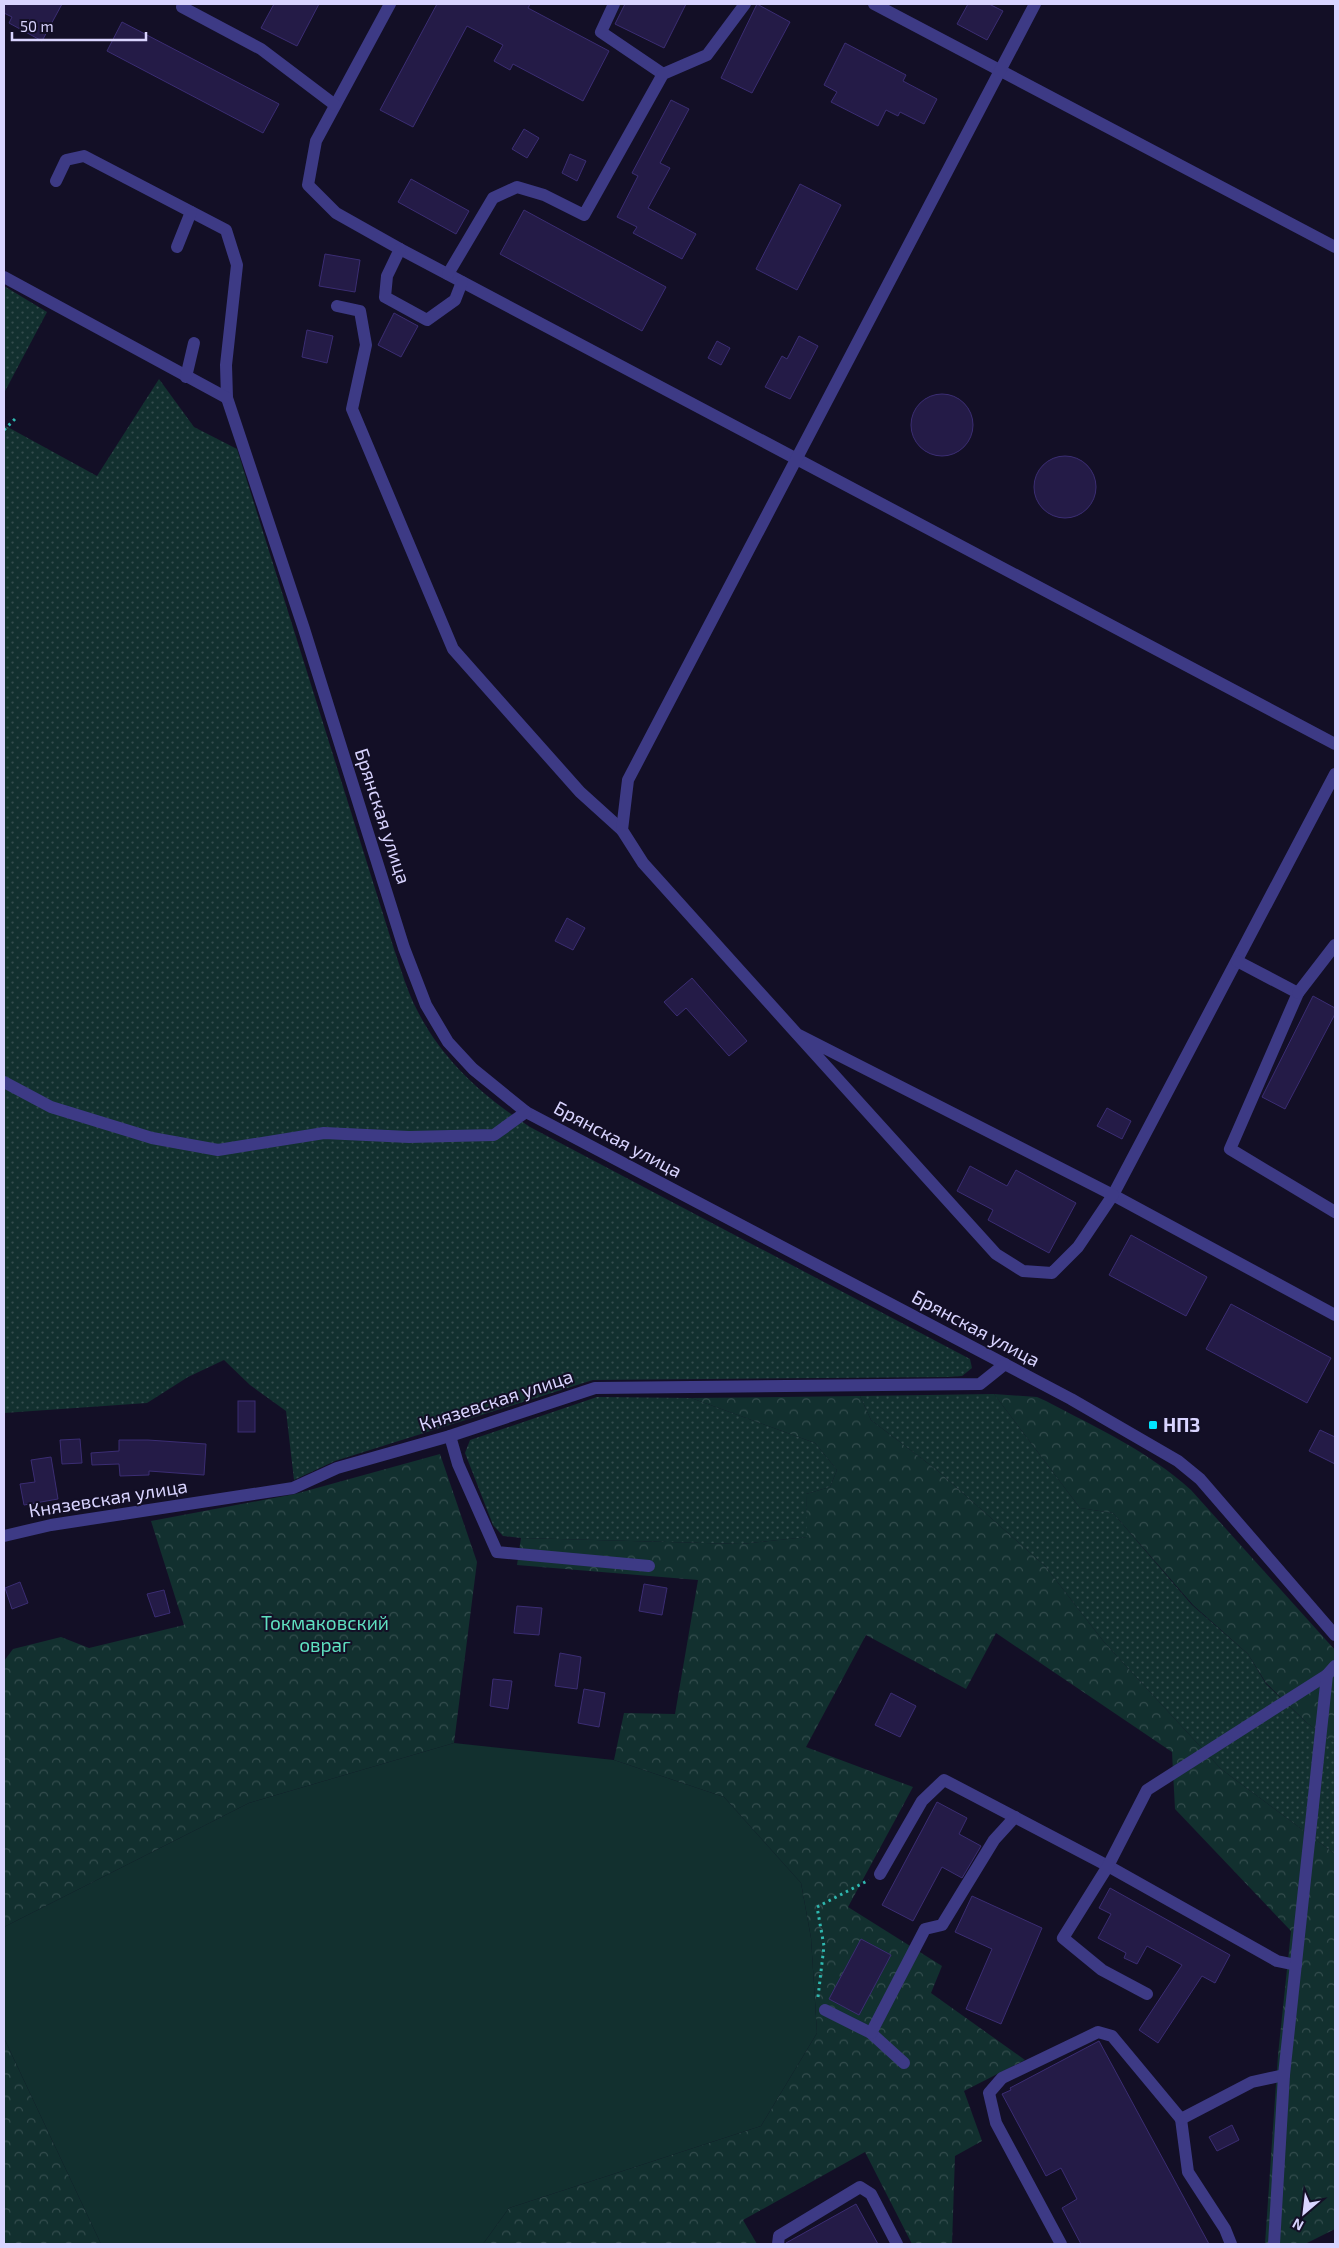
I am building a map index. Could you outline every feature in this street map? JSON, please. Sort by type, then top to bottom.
[{"type":"street","points":[[390,4],[316,141],[308,185],[336,213],[462,282],[1335,744]]},
{"type":"street","points":[[614,4],[601,32],[663,74]]},
{"type":"street","points":[[448,274],[492,198],[517,187],[544,195],[584,215],[663,74],[707,55],[745,4]]},
{"type":"street","points":[[874,4],[1335,247]]},
{"type":"street","points":[[622,830],[628,780],[1034,4]]},
{"type":"street","points":[[182,7],[261,49],[335,105]]},
{"type":"street","name":"Брянская улица","points":[[56,181],[66,160],[84,156],[226,230],[237,264],[226,365],[226,398],[304,629],[404,948],[426,1005],[448,1042],[473,1069],[526,1112],[1080,1404],[1178,1460],[1200,1479],[1335,1635]]},
{"type":"street","points":[[178,247],[191,212]]},
{"type":"street","points":[[400,249],[387,276],[385,297],[427,320],[454,300],[462,282]]},
{"type":"street","points":[[4,277],[226,398]]},
{"type":"street","points":[[337,306],[360,312],[366,345],[352,409],[453,649],[580,792],[622,830],[643,863],[996,1254],[1023,1271],[1052,1273],[1078,1246],[1113,1195],[1335,774]]},
{"type":"street","points":[[186,377],[194,343]]},
{"type":"street","points":[[1335,945],[1298,993],[1230,1149],[1335,1212]]},
{"type":"street","points":[[1237,961],[1298,993]]},
{"type":"street","points":[[797,1034],[1113,1195],[1335,1315]]},
{"type":"street","points":[[4,1082],[51,1106],[152,1138],[218,1150],[324,1134],[409,1137],[494,1135],[526,1112]]},
{"type":"street","name":"Князевская улица","points":[[4,1536],[51,1525],[293,1488],[338,1468],[450,1436],[595,1388],[980,1384],[1004,1364]]},
{"type":"street","points":[[450,1436],[458,1464],[497,1552],[649,1566]]},
{"type":"street","points":[[1147,1994],[1102,1970],[1063,1938],[1108,1866],[1147,1790],[1331,1671]]},
{"type":"street","points":[[1274,2244],[1284,2076],[1331,1671]]},
{"type":"street","points":[[880,1874],[922,1801],[944,1780],[1108,1866],[1277,1961],[1296,1965]]},
{"type":"street","points":[[871,2033],[925,1929],[942,1925],[994,1840],[1015,1817]]},
{"type":"street","points":[[825,2010],[871,2033],[904,2063]]},
{"type":"street","points":[[1061,2244],[996,2123],[989,2093],[1002,2078],[1098,2032],[1112,2036],[1181,2119],[1188,2172],[1225,2229],[1231,2244]]},
{"type":"street","points":[[1181,2119],[1252,2082],[1284,2076]]},
{"type":"street","points":[[778,2244],[779,2236],[860,2187],[871,2194],[897,2244]]},
{"type":"path","points":[[4,430],[17,417]]},
{"type":"path","points":[[825,2010],[818,1996],[824,1946],[817,1907],[880,1874]]},
{"type":"green space","points":[[4,286],[47,312],[4,393]]},
{"type":"green space","points":[[159,379],[194,427],[237,449],[404,980],[413,1003],[427,1028],[452,1061],[496,1103],[530,1127],[970,1359],[972,1368],[962,1376],[948,1377],[593,1380],[335,1461],[294,1480],[286,1411],[250,1385],[224,1360],[188,1377],[147,1403],[4,1413],[4,425],[97,476]]},
{"type":"green space","points":[[994,1394],[1080,1508],[1113,1513],[1192,1605],[1248,1654],[1266,1684],[1307,1723],[1335,1743],[1335,1854],[1221,1769],[1104,1642],[1045,1566],[938,1471],[871,1420],[860,1396]]},
{"type":"green space","points":[[994,1394],[1037,1397],[1046,1401],[1140,1452],[1175,1476],[1191,1490],[1335,1650],[1335,1743],[1307,1723],[1266,1683],[1248,1654],[1193,1605],[1113,1513],[1080,1508]]},
{"type":"green space","points":[[860,1396],[871,1420],[938,1471],[1045,1566],[1104,1642],[1221,1769],[1335,1854],[1335,2229],[1305,2244],[1265,2244],[1278,2055],[1291,1931],[1175,1809],[1172,1752],[996,1633],[966,1689],[866,1635],[806,1747],[913,1787],[848,1907],[942,1966],[931,1993],[1025,2060],[964,2091],[982,2141],[955,2156],[952,2244],[912,2244],[865,2152],[743,2220],[757,2244],[483,2244],[509,2208],[761,2126],[817,2033],[811,1938],[801,1883],[724,1797],[614,1760],[624,1713],[675,1714],[698,1580],[517,1565],[521,1538],[741,1544],[807,1537],[806,1494],[830,1487],[837,1470],[815,1443],[691,1398]]},
{"type":"green space","points":[[597,1397],[691,1398],[815,1443],[837,1470],[830,1487],[806,1494],[808,1537],[741,1544],[503,1536],[493,1525],[465,1453],[470,1440]]},
{"type":"green space","name":"Токмаковский овраг","points":[[440,1454],[477,1562],[454,1743],[249,1803],[4,1927],[4,1661],[13,1649],[61,1637],[89,1648],[184,1625],[151,1521],[295,1494]]},
{"type":"green space","points":[[454,1743],[614,1760],[724,1797],[801,1883],[811,1938],[817,2033],[761,2126],[509,2208],[483,2244],[101,2244],[4,2038],[4,1927],[249,1803]]},
{"type":"green space","points":[[4,2038],[101,2244],[4,2244]]},
{"type":"building","points":[[4,4],[62,4],[42,41],[9,23],[12,17],[4,13]]},
{"type":"building","points":[[274,4],[319,4],[297,46],[261,28]]},
{"type":"building","points":[[437,4],[530,4],[528,8],[609,51],[583,101],[513,64],[510,70],[494,61],[503,45],[467,26],[413,127],[380,110]]},
{"type":"building","points":[[625,4],[686,4],[664,48],[615,24]]},
{"type":"building","points":[[757,4],[790,22],[752,93],[721,78]]},
{"type":"building","points":[[968,4],[989,4],[1003,11],[987,40],[957,24]]},
{"type":"building","points":[[122,22],[279,104],[263,133],[107,51]]},
{"type":"building","points":[[845,43],[906,75],[903,81],[937,99],[924,124],[900,112],[898,116],[886,110],[878,126],[831,102],[837,92],[824,85]]},
{"type":"building","points":[[671,100],[689,109],[660,163],[670,168],[648,208],[696,234],[682,259],[633,233],[637,227],[617,217],[638,176],[632,173]]},
{"type":"building","points":[[524,129],[539,138],[527,158],[512,149]]},
{"type":"building","points":[[570,154],[586,161],[577,181],[562,173]]},
{"type":"building","points":[[411,179],[469,211],[456,234],[398,202]]},
{"type":"building","points":[[800,184],[841,205],[797,290],[756,269]]},
{"type":"building","points":[[524,210],[666,287],[642,331],[500,254]]},
{"type":"building","points":[[325,254],[360,260],[355,292],[319,286]]},
{"type":"building","points":[[394,313],[418,326],[401,357],[378,345]]},
{"type":"building","points":[[307,330],[333,336],[327,363],[302,357]]},
{"type":"building","points":[[799,336],[818,346],[790,399],[765,387],[782,356],[787,359]]},
{"type":"building","points":[[717,341],[730,348],[721,365],[708,358]]},
{"type":"building","points":[[936,394],[948,394],[964,403],[971,413],[973,425],[971,437],[964,447],[948,456],[936,456],[925,451],[916,442],[911,431],[911,419],[916,408],[925,399]]},
{"type":"building","points":[[1059,456],[1071,456],[1087,465],[1094,475],[1096,487],[1094,499],[1087,509],[1071,518],[1059,518],[1048,513],[1039,504],[1034,493],[1034,481],[1039,470],[1048,461]]},
{"type":"building","points":[[567,918],[585,928],[573,950],[555,941]]},
{"type":"building","points":[[692,978],[747,1041],[729,1056],[686,1008],[677,1016],[664,1002]]},
{"type":"building","points":[[1313,996],[1335,1008],[1335,1014],[1285,1109],[1262,1097]]},
{"type":"building","points":[[1107,1108],[1131,1121],[1122,1139],[1097,1126]]},
{"type":"building","points":[[970,1166],[1007,1186],[1016,1170],[1076,1203],[1049,1253],[988,1220],[993,1210],[957,1191]]},
{"type":"building","points":[[1131,1235],[1207,1277],[1186,1316],[1109,1275]]},
{"type":"building","points":[[1231,1304],[1331,1358],[1307,1403],[1206,1349]]},
{"type":"building","points":[[238,1401],[255,1401],[255,1432],[238,1432]]},
{"type":"building","points":[[1320,1430],[1335,1437],[1335,1464],[1309,1451]]},
{"type":"building","points":[[80,1439],[82,1463],[62,1464],[60,1440]]},
{"type":"building","points":[[119,1440],[206,1444],[204,1475],[149,1471],[149,1475],[120,1476],[119,1464],[92,1465],[91,1453],[119,1451]]},
{"type":"building","points":[[51,1457],[58,1499],[24,1505],[20,1484],[35,1482],[31,1460]]},
{"type":"building","points":[[20,1582],[28,1603],[12,1609],[5,1588]]},
{"type":"building","points":[[644,1584],[667,1588],[662,1615],[639,1611]]},
{"type":"building","points":[[164,1590],[170,1613],[155,1617],[147,1594]]},
{"type":"building","points":[[517,1606],[542,1608],[539,1635],[514,1633]]},
{"type":"building","points":[[560,1653],[581,1657],[577,1689],[555,1686]]},
{"type":"building","points":[[493,1679],[512,1681],[508,1709],[490,1706]]},
{"type":"building","points":[[584,1689],[605,1693],[599,1727],[578,1723]]},
{"type":"building","points":[[891,1693],[916,1706],[900,1737],[875,1725]]},
{"type":"building","points":[[937,1802],[967,1818],[959,1834],[981,1846],[962,1878],[942,1867],[913,1921],[882,1905]]},
{"type":"building","points":[[1110,1888],[1230,1955],[1215,1983],[1202,1976],[1158,2043],[1139,2030],[1182,1965],[1147,1946],[1137,1964],[1124,1958],[1126,1953],[1098,1938],[1111,1914],[1099,1908]]},
{"type":"building","points":[[972,1896],[1042,1928],[1001,2024],[966,2009],[992,1949],[955,1932]]},
{"type":"building","points":[[861,1939],[891,1955],[859,2015],[829,1999]]},
{"type":"building","points":[[1099,2041],[1209,2244],[1081,2244],[1062,2208],[1077,2199],[1061,2168],[1046,2176],[1002,2094]]},
{"type":"building","points":[[1232,2125],[1239,2140],[1217,2151],[1209,2137]]},
{"type":"building","points":[[856,2204],[878,2244],[786,2244],[786,2243]]},
{"type":"place","name":"НПЗ","points":[[1153,1425]]}]
